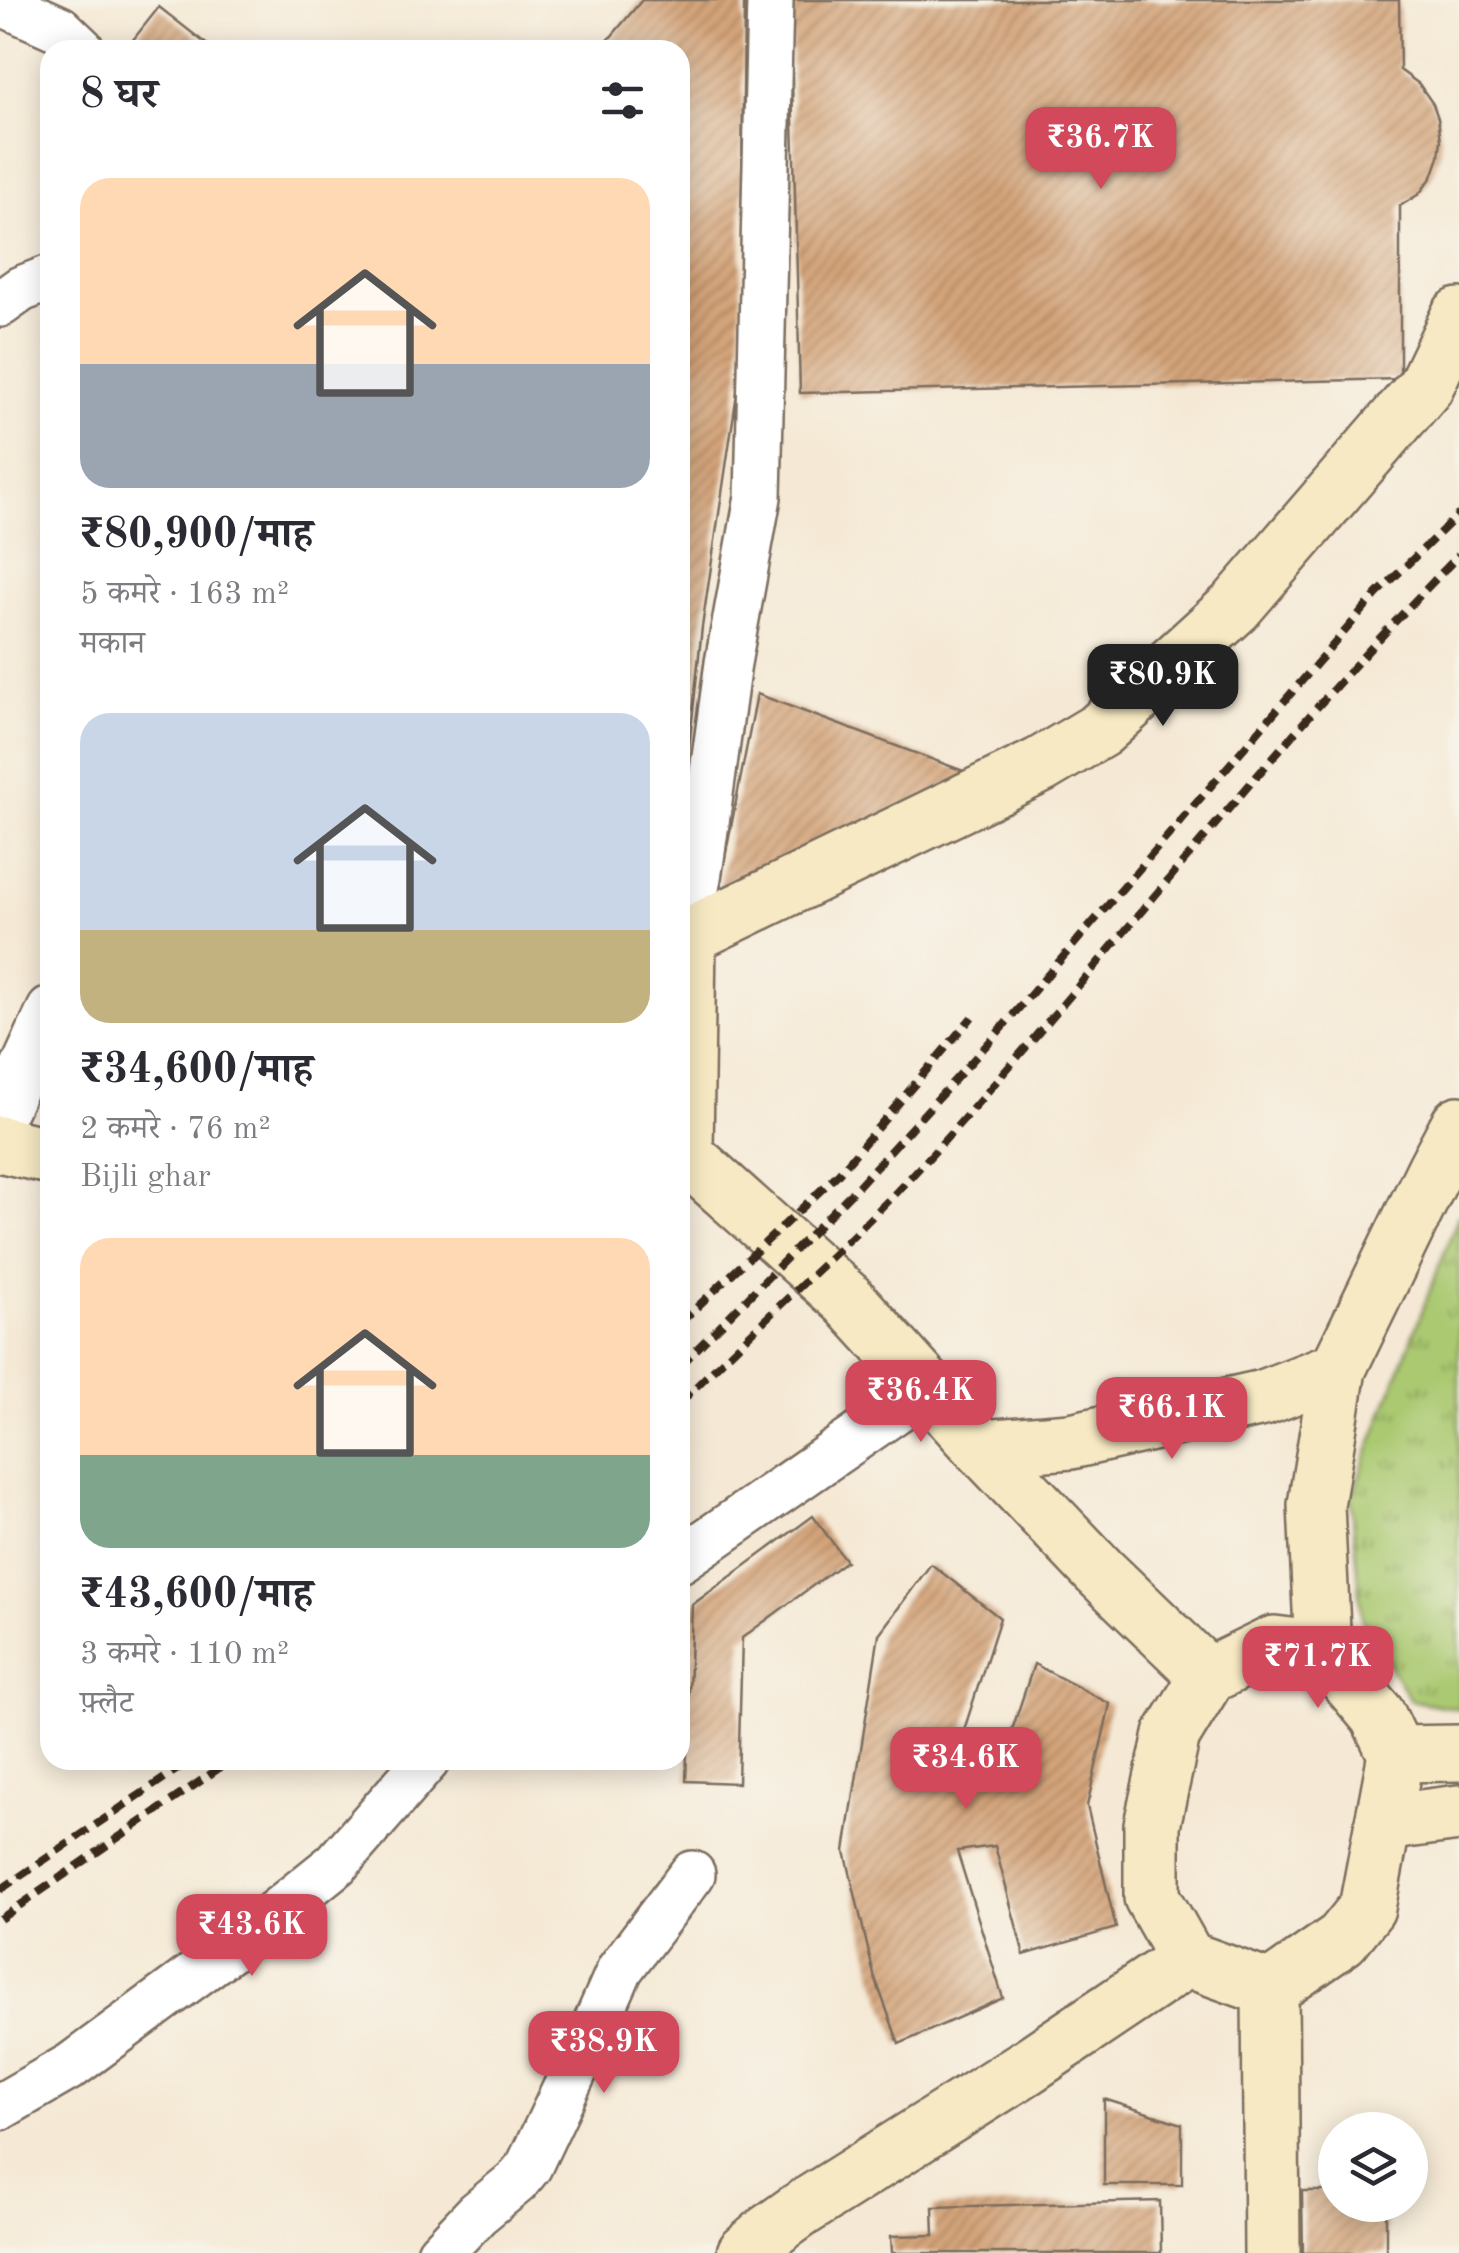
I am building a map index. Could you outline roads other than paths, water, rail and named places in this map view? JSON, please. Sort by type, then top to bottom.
[{"type":"main road","points":[[690,935],[1041,766],[1100,730],[1235,607],[1424,387],[1459,316]]},
{"type":"main road","points":[[1270,1989],[1342,1940],[1367,1908],[1396,1754],[1378,1716],[1323,1650],[1316,1505],[1338,1369],[1459,1124]]},
{"type":"main road","points":[[0,1144],[40,1154]]},
{"type":"main road","points":[[690,1157],[848,1300],[1099,1571],[1208,1676]]},
{"type":"main road","points":[[982,1448],[1052,1444],[1110,1432],[1263,1398],[1338,1369]]},
{"type":"main road","points":[[1270,1989],[1187,1959],[1152,1896],[1152,1824],[1172,1736],[1208,1676],[1274,1644],[1323,1650]]},
{"type":"main road","points":[[1396,1754],[1459,1753]]},
{"type":"main road","points":[[1382,1823],[1459,1813]]},
{"type":"main road","points":[[744,2253],[800,2210],[1025,2068],[1187,1959]]},
{"type":"main road","points":[[1270,1989],[1272,2253]]},
{"type":"street","points":[[690,910],[758,498],[770,0]]},
{"type":"street","points":[[0,2],[60,29],[72,40]]},
{"type":"street","points":[[0,304],[40,282]]},
{"type":"street","points":[[0,1120],[40,1032]]},
{"type":"street","points":[[690,1553],[928,1388]]},
{"type":"street","points":[[0,2107],[87,2054],[230,1949],[336,1864],[419,1770]]},
{"type":"street","points":[[440,2253],[529,2166],[620,1969],[692,1874]]},
{"type":"railway","points":[[690,1356],[859,1185],[993,1038],[1377,594],[1459,514]]},
{"type":"railway","points":[[690,1393],[880,1209],[944,1141],[1261,771],[1459,555]]},
{"type":"railway","points":[[690,1314],[838,1174],[972,1017]]},
{"type":"railway","points":[[0,1890],[176,1770]]},
{"type":"railway","points":[[0,1919],[216,1770]]}]
